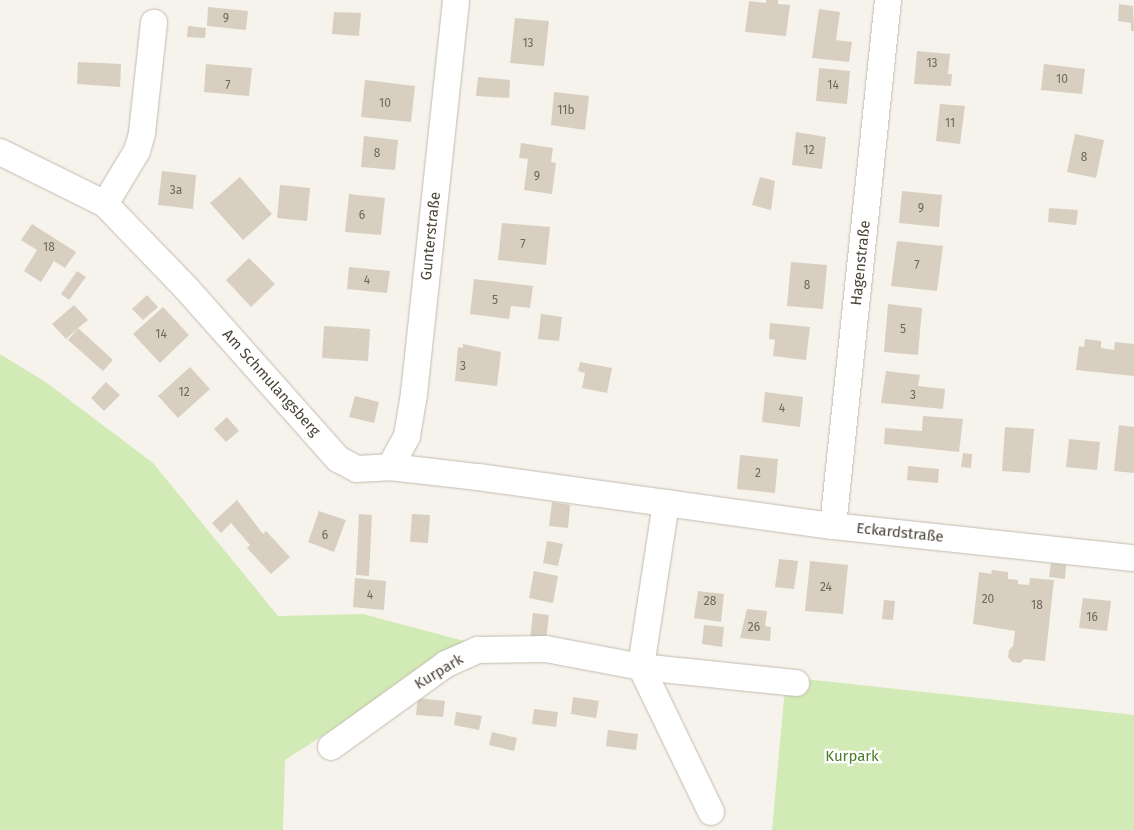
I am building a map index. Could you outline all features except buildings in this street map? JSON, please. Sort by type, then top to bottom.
[{"type":"street","name":"Gunterstraße","points":[[390,467],[408,436],[414,394],[456,0]]},
{"type":"street","name":"Hagenstraße","points":[[833,526],[888,0]]},
{"type":"street","points":[[105,204],[137,151],[142,133],[154,23]]},
{"type":"street","name":"Am Schmulangsberg","points":[[0,152],[105,204],[187,289],[338,459],[357,469],[390,467],[478,477]]},
{"type":"street","name":"Eckardstraße","points":[[478,477],[833,526],[1134,558]]},
{"type":"street","points":[[666,503],[641,667],[711,812]]},
{"type":"street","name":"Kurpark","points":[[331,747],[446,664],[478,650],[546,649],[641,667]]},
{"type":"street","points":[[641,667],[796,683]]},
{"type":"green space","points":[[0,354],[47,383],[153,463],[278,616],[363,614],[468,642],[285,760],[283,830],[0,830]]},
{"type":"green space","name":"Kurpark","points":[[786,677],[1134,715],[1134,830],[772,830]]}]
